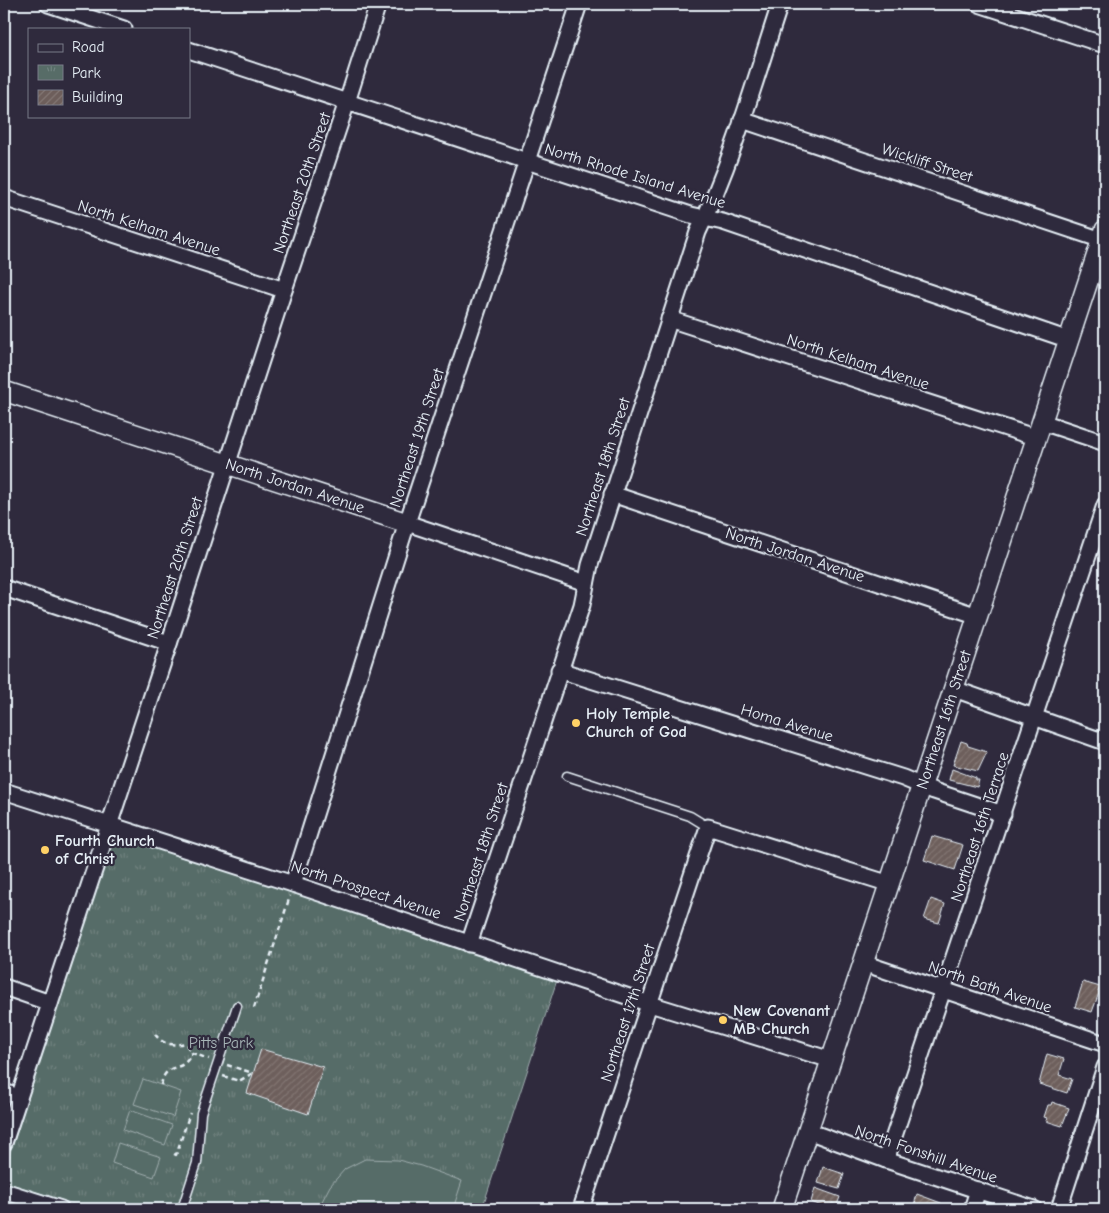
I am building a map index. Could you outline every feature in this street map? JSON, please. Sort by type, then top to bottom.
[{"type":"street","points":[[48,4],[121,28]]},
{"type":"street","name":"Northeast 20th Street","points":[[4,1143],[170,643],[378,4]]},
{"type":"street","name":"Northeast 19th Street","points":[[293,884],[407,524],[579,4]]},
{"type":"street","name":"Northeast 18th Street","points":[[469,944],[582,605],[590,565],[669,319],[698,232],[713,199],[742,120],[780,4]]},
{"type":"street","points":[[979,4],[1105,45]]},
{"type":"street","name":"North Rhode Island Avenue","points":[[190,50],[704,218],[732,225],[1069,340]]},
{"type":"street","name":"Wickliff Street","points":[[742,120],[1104,235]]},
{"type":"street","name":"North Kelham Avenue","points":[[4,198],[284,290]]},
{"type":"street","name":"Northeast 16th Street","points":[[782,1209],[1104,235]]},
{"type":"street","name":"North Kelham Avenue","points":[[669,319],[1039,430],[1105,443]]},
{"type":"street","name":"North Jordan Avenue","points":[[4,390],[586,583]]},
{"type":"street","name":"North Jordan Avenue","points":[[612,494],[978,616]]},
{"type":"street","name":"Northeast 16th Terrace","points":[[886,1160],[1105,505]]},
{"type":"street","points":[[4,588],[170,643]]},
{"type":"street","name":"Homa Avenue","points":[[559,670],[903,778],[1003,814]]},
{"type":"street","points":[[954,690],[1105,742]]},
{"type":"street","name":"North Prospect Avenue","points":[[4,791],[293,884],[650,1004],[831,1060]]},
{"type":"street","points":[[708,827],[890,884]]},
{"type":"street","name":"Northeast 17th Street","points":[[581,1209],[708,827]]},
{"type":"street","name":"North Bath Avenue","points":[[863,963],[1105,1044]]},
{"type":"street","points":[[4,987],[50,1002]]},
{"type":"street","points":[[1059,1209],[1105,1067]]},
{"type":"street","points":[[4,1092],[20,1097]]},
{"type":"street","name":"North Fonshill Avenue","points":[[808,1131],[886,1160],[1034,1209]]},
{"type":"street","points":[[972,1209],[978,1190]]},
{"type":"street","points":[[4,1191],[61,1209]]},
{"type":"lane","points":[[567,776],[690,816],[708,827]]},
{"type":"lane","points":[[182,1209],[197,1163],[202,1111],[237,1006]]},
{"type":"path","points":[[254,1008],[293,884]]},
{"type":"path","points":[[155,1034],[162,1042],[170,1045],[185,1042],[192,1053],[200,1056]]},
{"type":"path","points":[[161,1085],[165,1074],[172,1069],[180,1068],[192,1053]]},
{"type":"path","points":[[234,1080],[239,1081],[253,1073],[237,1068]]},
{"type":"path","points":[[174,1154],[176,1155],[192,1107],[202,1111]]},
{"type":"green space","name":"Pitts Park","points":[[117,837],[124,837],[557,980],[482,1209],[89,1209],[5,1182],[4,1171],[111,845]]},
{"type":"green space","points":[[143,1079],[181,1092],[173,1117],[134,1104]]},
{"type":"green space","points":[[130,1110],[172,1125],[165,1145],[123,1130]]},
{"type":"green space","points":[[118,1143],[161,1157],[154,1177],[112,1163]]},
{"type":"green space","points":[[365,1159],[398,1160],[462,1181],[453,1209],[318,1209],[330,1186],[345,1169]]},
{"type":"building","points":[[961,741],[967,743],[968,746],[987,752],[978,771],[953,765]]},
{"type":"building","points":[[952,769],[979,780],[977,787],[949,780]]},
{"type":"building","points":[[932,836],[963,845],[955,870],[924,860]]},
{"type":"building","points":[[931,899],[945,904],[939,923],[924,919]]},
{"type":"building","points":[[1083,982],[1100,987],[1092,1012],[1075,1007]]},
{"type":"building","points":[[4,1044],[8,1047],[6,1054],[10,1056],[6,1066],[4,1065]]},
{"type":"building","points":[[261,1049],[323,1067],[308,1114],[247,1093]]},
{"type":"building","points":[[1047,1054],[1064,1059],[1059,1075],[1072,1079],[1067,1093],[1039,1084]]},
{"type":"building","points":[[1052,1102],[1069,1108],[1062,1126],[1046,1121],[1047,1118],[1044,1117],[1048,1105],[1051,1105]]},
{"type":"building","points":[[823,1167],[844,1174],[839,1189],[818,1183]]},
{"type":"building","points":[[815,1188],[840,1197],[837,1205],[832,1203],[830,1209],[811,1202]]},
{"type":"building","points":[[917,1194],[941,1203],[940,1208],[944,1209],[913,1209]]},
{"type":"place","name":"Holy Temple Church of God","points":[[576,723]]},
{"type":"place","name":"Fourth Church of Christ","points":[[45,850]]},
{"type":"place","name":"New Covenant MB Church","points":[[723,1020]]}]
